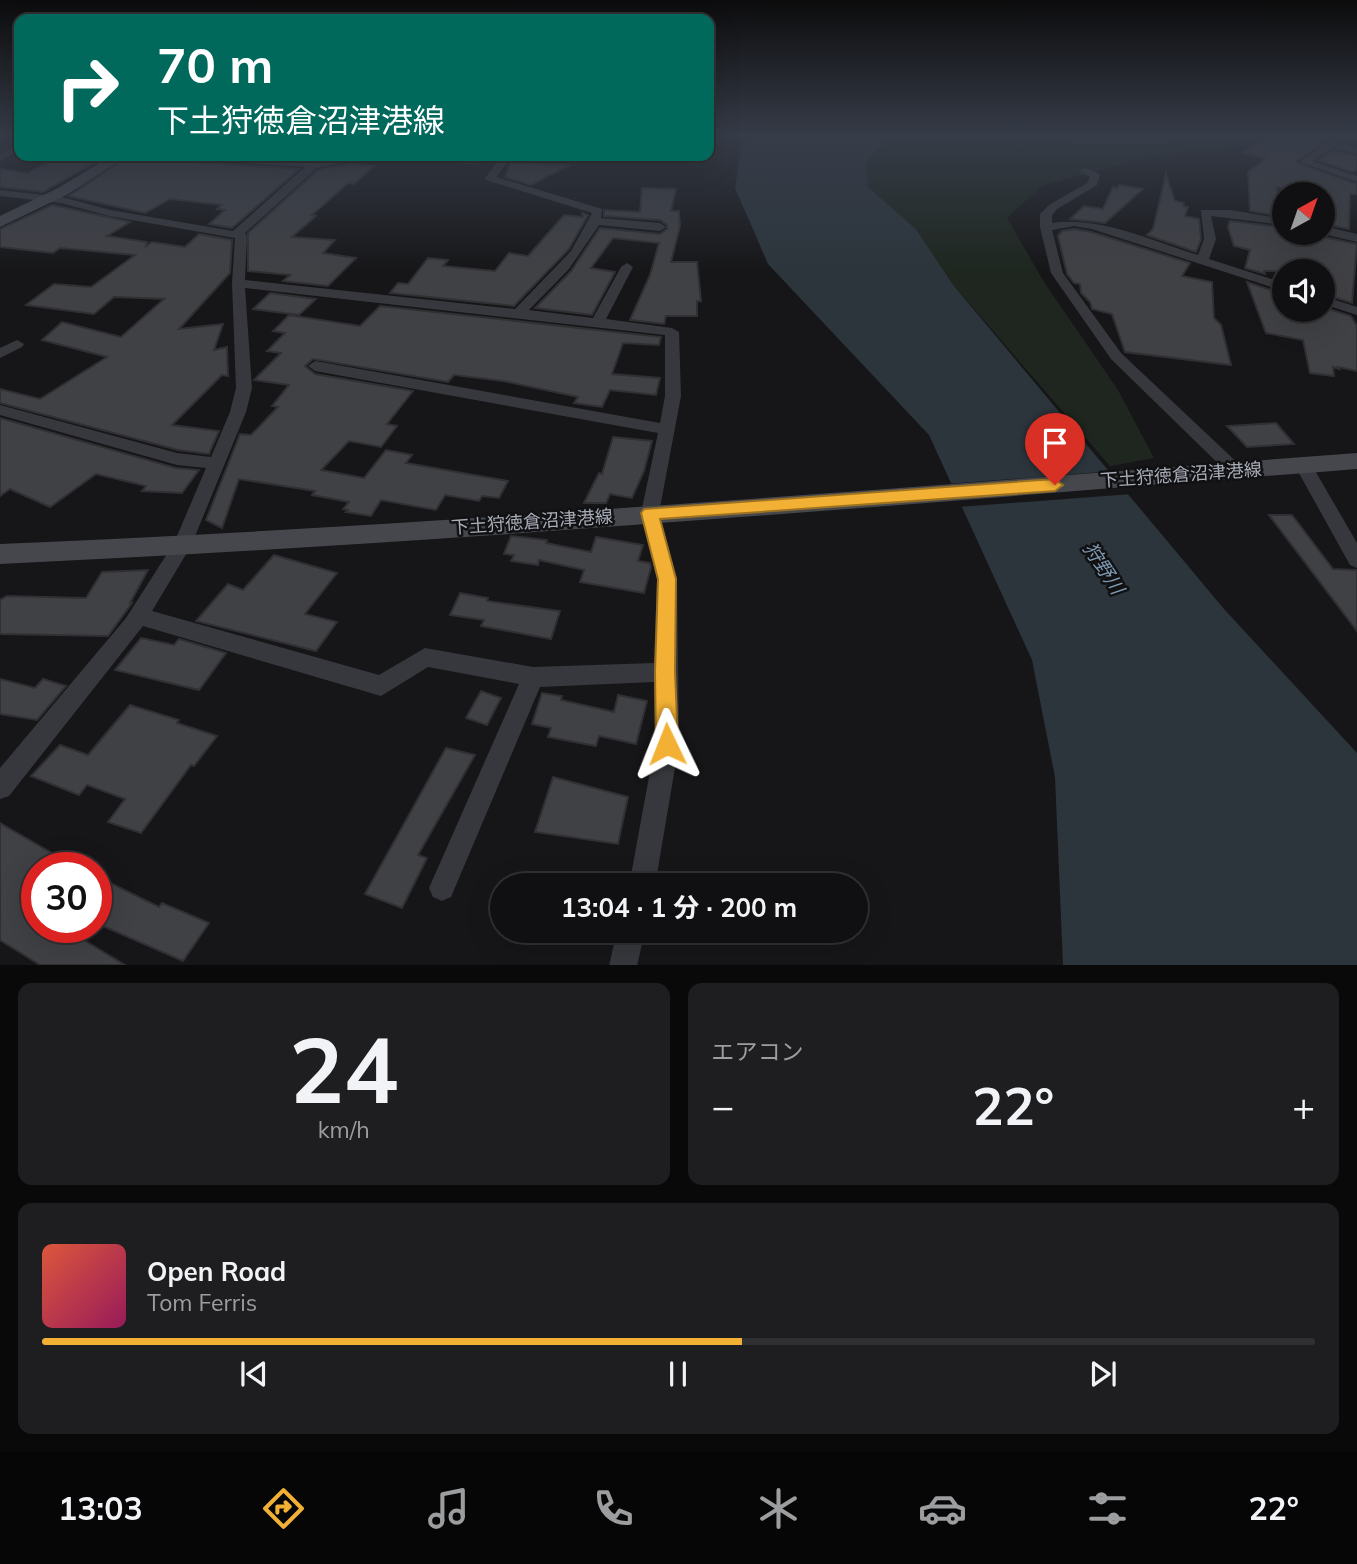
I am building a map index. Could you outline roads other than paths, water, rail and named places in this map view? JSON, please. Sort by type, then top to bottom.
[{"type":"main road","points":[[0,222],[76,182]]},
{"type":"main road","name":"下土狩徳倉沼津港線","points":[[0,554],[182,546],[753,507],[1357,461]]},
{"type":"street","points":[[236,235],[295,182]]},
{"type":"street","points":[[503,182],[598,211],[595,221],[577,249],[518,313]]},
{"type":"street","points":[[1093,182],[1052,207],[1046,214],[1046,227],[1057,273],[1116,356],[1228,472]]},
{"type":"street","points":[[0,193],[49,198],[109,213],[241,236],[237,283],[244,388],[238,412],[182,546],[139,616],[0,787]]},
{"type":"street","points":[[1203,259],[1210,239],[1205,212],[1231,212],[1272,220]]},
{"type":"street","points":[[595,221],[660,227]]},
{"type":"street","points":[[1046,227],[1074,223],[1094,226],[1272,283]]},
{"type":"street","points":[[1335,233],[1357,238]]},
{"type":"street","points":[[598,321],[627,267]]},
{"type":"street","points":[[237,283],[336,296],[598,321],[672,332],[673,397],[650,513],[667,579],[667,744],[644,873]]},
{"type":"street","points":[[1335,304],[1357,311]]},
{"type":"street","points":[[0,354],[17,344]]},
{"type":"street","points":[[315,366],[666,429]]},
{"type":"street","points":[[0,410],[177,458],[216,463]]},
{"type":"street","points":[[1304,466],[1355,555]]},
{"type":"street","points":[[139,616],[381,686],[425,657],[533,677],[665,672]]},
{"type":"street","points":[[442,888],[533,677]]},
{"type":"street","points":[[623,965],[628,943]]},
{"type":"water","name":"狩野川","points":[[736,182],[868,182],[868,187],[916,229],[954,286],[1224,609],[1357,753],[1357,965],[1063,965],[1055,777],[1032,660],[929,435],[768,264],[735,188]]}]
